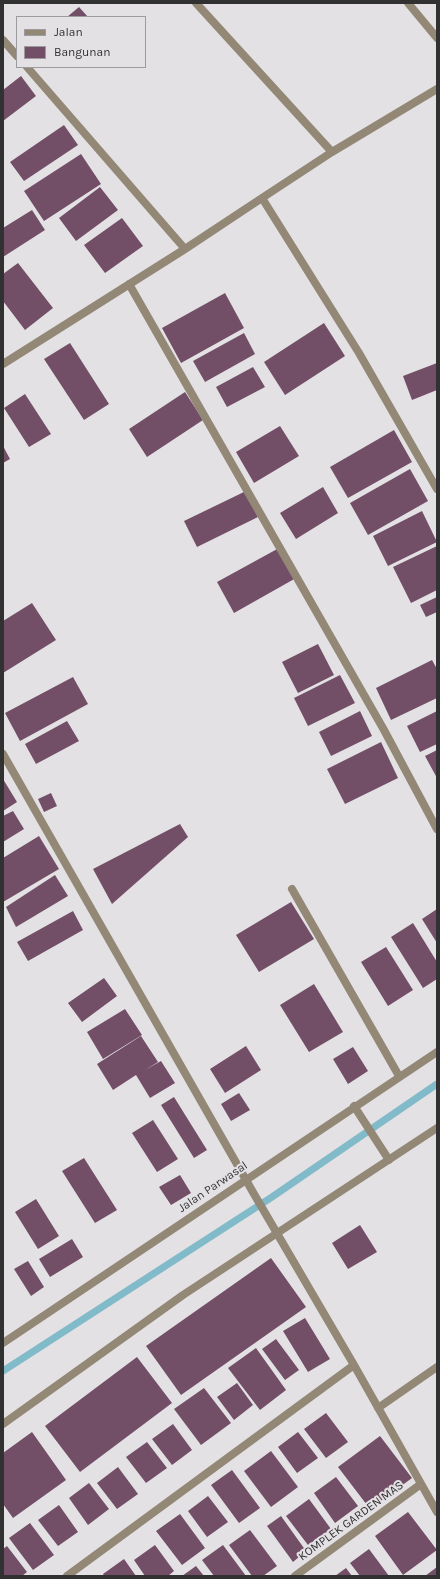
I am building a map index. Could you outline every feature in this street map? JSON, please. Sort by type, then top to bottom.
[{"type":"street","points":[[196,3],[332,152]]},
{"type":"street","points":[[408,3],[437,38]]},
{"type":"street","points":[[3,40],[16,55]]},
{"type":"street","points":[[28,68],[185,249]]},
{"type":"street","points":[[3,364],[185,249],[332,152],[437,89]]},
{"type":"street","points":[[262,198],[359,353],[437,489]]},
{"type":"street","points":[[129,284],[384,730],[437,829]]},
{"type":"street","points":[[3,754],[437,1512]]},
{"type":"street","points":[[292,889],[399,1076]]},
{"type":"street","points":[[435,1054],[437,1063]]},
{"type":"street","name":"Jalan Parwasal","points":[[3,1343],[354,1106],[435,1054]]},
{"type":"street","points":[[354,1106],[389,1160]]},
{"type":"street","points":[[3,1424],[183,1295],[437,1128]]},
{"type":"street","points":[[67,1576],[354,1365]]},
{"type":"street","points":[[378,1408],[437,1367]]},
{"type":"street","name":"KOMPLEK GARDEN MAS","points":[[296,1576],[421,1484]]},
{"type":"building","points":[[79,7],[87,16],[68,16]]},
{"type":"building","points":[[21,76],[36,96],[3,121],[3,90]]},
{"type":"building","points":[[64,125],[78,145],[24,181],[10,162]]},
{"type":"building","points":[[81,154],[101,184],[44,221],[24,191]]},
{"type":"building","points":[[100,187],[118,210],[76,241],[59,218]]},
{"type":"building","points":[[32,210],[45,230],[3,257],[3,228]]},
{"type":"building","points":[[122,218],[143,246],[105,273],[84,245]]},
{"type":"building","points":[[18,263],[53,308],[25,330],[3,301],[3,274]]},
{"type":"building","points":[[225,293],[244,328],[181,363],[162,328]]},
{"type":"building","points":[[324,323],[345,356],[285,395],[264,362]]},
{"type":"building","points":[[244,333],[255,354],[205,382],[193,361]]},
{"type":"building","points":[[70,343],[109,404],[84,420],[44,359]]},
{"type":"building","points":[[437,363],[437,390],[412,400],[403,376]]},
{"type":"building","points":[[253,367],[265,387],[227,407],[216,387]]},
{"type":"building","points":[[185,392],[203,420],[147,457],[129,429]]},
{"type":"building","points":[[25,394],[51,434],[29,447],[4,408]]},
{"type":"building","points":[[280,426],[299,456],[254,483],[236,452]]},
{"type":"building","points":[[394,430],[412,462],[348,498],[330,467]]},
{"type":"building","points":[[3,446],[10,459],[3,463]]},
{"type":"building","points":[[410,469],[428,501],[368,535],[350,503]]},
{"type":"building","points":[[323,487],[338,513],[296,539],[280,513]]},
{"type":"building","points":[[246,491],[258,517],[197,547],[184,521]]},
{"type":"building","points":[[422,511],[437,542],[388,566],[373,536]]},
{"type":"building","points":[[437,546],[437,590],[411,603],[393,567]]},
{"type":"building","points":[[279,548],[296,578],[234,613],[217,582]]},
{"type":"building","points":[[437,597],[437,612],[426,617],[420,605]]},
{"type":"building","points":[[32,603],[56,640],[3,673],[3,621]]},
{"type":"building","points":[[318,644],[334,675],[298,693],[282,662]]},
{"type":"building","points":[[432,660],[437,669],[437,698],[391,720],[376,688]]},
{"type":"building","points":[[340,675],[355,703],[308,726],[294,698]]},
{"type":"building","points":[[73,677],[88,704],[20,741],[5,713]]},
{"type":"building","points":[[360,711],[372,736],[331,756],[319,732]]},
{"type":"building","points":[[437,711],[437,744],[420,752],[407,726]]},
{"type":"building","points":[[67,721],[79,741],[36,764],[25,744]]},
{"type":"building","points":[[381,742],[398,778],[345,804],[327,769]]},
{"type":"building","points":[[437,750],[437,778],[425,756]]},
{"type":"building","points":[[3,779],[17,802],[3,811]]},
{"type":"building","points":[[51,793],[57,806],[44,812],[38,799]]},
{"type":"building","points":[[13,811],[24,829],[3,842],[3,816]]},
{"type":"building","points":[[180,824],[188,837],[112,904],[93,869]]},
{"type":"building","points":[[39,836],[59,869],[3,902],[3,858]]},
{"type":"building","points":[[55,875],[68,896],[16,927],[6,907]]},
{"type":"building","points":[[291,902],[314,939],[259,972],[236,935]]},
{"type":"building","points":[[437,909],[437,943],[422,919]]},
{"type":"building","points":[[73,911],[83,930],[28,961],[17,942]]},
{"type":"building","points":[[413,923],[437,962],[437,979],[423,988],[391,937]]},
{"type":"building","points":[[386,947],[413,990],[388,1006],[361,962]]},
{"type":"building","points":[[104,978],[117,996],[82,1022],[68,1003]]},
{"type":"building","points":[[314,984],[343,1032],[309,1052],[280,1005]]},
{"type":"building","points":[[125,1009],[142,1035],[103,1059],[87,1032]]},
{"type":"building","points":[[141,1036],[158,1062],[145,1070],[161,1061],[175,1083],[150,1098],[136,1075],[113,1090],[97,1064]]},
{"type":"building","points":[[246,1046],[261,1070],[225,1093],[210,1069]]},
{"type":"building","points":[[353,1047],[368,1071],[348,1084],[333,1059]]},
{"type":"building","points":[[239,1093],[250,1110],[231,1121],[221,1104]]},
{"type":"building","points":[[174,1097],[207,1150],[194,1158],[161,1105]]},
{"type":"building","points":[[153,1120],[178,1159],[157,1172],[132,1133]]},
{"type":"building","points":[[84,1158],[117,1210],[95,1223],[62,1171]]},
{"type":"building","points":[[180,1175],[191,1193],[171,1205],[159,1187]]},
{"type":"building","points":[[36,1199],[59,1236],[38,1249],[15,1212]]},
{"type":"building","points":[[360,1225],[377,1252],[348,1269],[332,1243]]},
{"type":"building","points":[[72,1239],[83,1257],[50,1277],[39,1259]]},
{"type":"building","points":[[271,1258],[306,1307],[181,1395],[146,1346]]},
{"type":"building","points":[[28,1261],[44,1287],[31,1296],[14,1269]]},
{"type":"building","points":[[305,1318],[330,1359],[308,1372],[283,1331]]},
{"type":"building","points":[[276,1339],[299,1370],[285,1380],[262,1349]]},
{"type":"building","points":[[256,1348],[286,1390],[260,1410],[228,1368]]},
{"type":"building","points":[[137,1357],[172,1403],[80,1472],[45,1426]]},
{"type":"building","points":[[237,1383],[253,1405],[234,1420],[217,1397]]},
{"type":"building","points":[[204,1388],[231,1423],[201,1445],[174,1409]]},
{"type":"building","points":[[326,1413],[348,1442],[326,1458],[304,1429]]},
{"type":"building","points":[[173,1424],[192,1450],[172,1465],[152,1439]]},
{"type":"building","points":[[32,1432],[66,1480],[13,1518],[3,1504],[3,1453]]},
{"type":"building","points":[[298,1432],[318,1458],[297,1473],[278,1447]]},
{"type":"building","points":[[380,1436],[412,1478],[370,1509],[338,1467]]},
{"type":"building","points":[[147,1442],[167,1468],[146,1483],[126,1457]]},
{"type":"building","points":[[271,1451],[298,1487],[271,1507],[244,1471]]},
{"type":"building","points":[[118,1467],[138,1494],[117,1509],[97,1483]]},
{"type":"building","points":[[232,1470],[260,1508],[239,1523],[211,1485]]},
{"type":"building","points":[[336,1477],[358,1506],[335,1523],[314,1493]]},
{"type":"building","points":[[89,1483],[109,1509],[88,1525],[69,1498]]},
{"type":"building","points":[[208,1496],[228,1522],[207,1537],[188,1511]]},
{"type":"building","points":[[309,1499],[331,1529],[308,1545],[286,1516]]},
{"type":"building","points":[[59,1505],[78,1532],[58,1546],[38,1520]]},
{"type":"building","points":[[408,1512],[437,1550],[403,1575],[375,1536]]},
{"type":"building","points":[[180,1514],[205,1548],[182,1565],[156,1531]]},
{"type":"building","points":[[281,1516],[306,1551],[293,1562],[267,1526]]},
{"type":"building","points":[[30,1523],[54,1555],[33,1570],[9,1538]]},
{"type":"building","points":[[250,1530],[277,1566],[263,1576],[252,1576],[229,1545]]},
{"type":"building","points":[[155,1545],[174,1571],[168,1576],[145,1576],[134,1560]]},
{"type":"building","points":[[223,1545],[246,1576],[214,1576],[202,1560]]},
{"type":"building","points":[[7,1546],[27,1572],[22,1576],[3,1576],[3,1549]]},
{"type":"building","points":[[369,1549],[389,1576],[360,1576],[350,1563]]},
{"type":"building","points":[[124,1559],[136,1576],[104,1576],[103,1574]]},
{"type":"building","points":[[196,1566],[204,1576],[182,1576]]},
{"type":"building","points":[[437,1567],[437,1576],[425,1576]]},
{"type":"building","points":[[346,1568],[352,1576],[335,1576]]},
{"type":"waterway","points":[[3,1371],[272,1197],[437,1084]]}]
